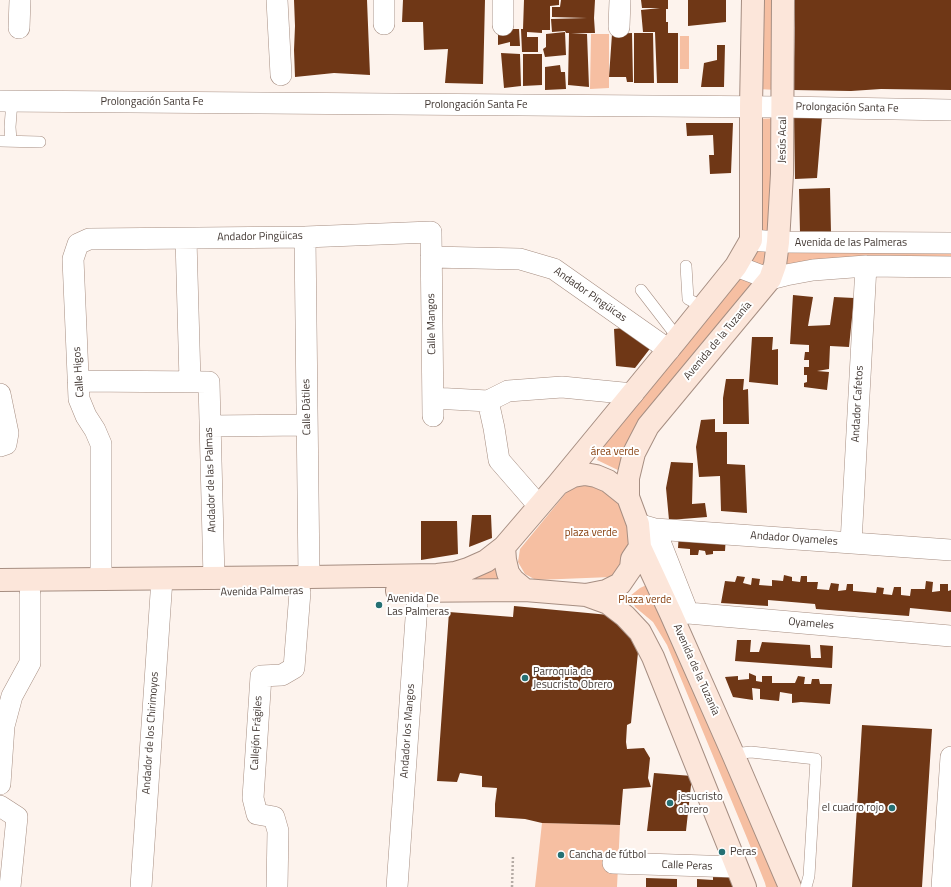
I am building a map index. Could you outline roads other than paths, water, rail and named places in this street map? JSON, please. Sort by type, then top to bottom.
[{"type":"street","points":[[19,28],[20,0]]},
{"type":"street","points":[[277,0],[281,75]]},
{"type":"street","points":[[384,0],[384,24]]},
{"type":"street","points":[[503,0],[503,25]]},
{"type":"street","points":[[619,26],[620,0]]},
{"type":"street","points":[[741,877],[653,657],[640,632],[625,616],[608,603],[586,595],[525,590],[513,580],[508,573],[504,547],[633,394],[736,266],[751,240],[753,0]]},
{"type":"street","name":"Jesús Acal","points":[[770,279],[775,266],[778,242],[782,174],[784,107],[784,0]]},
{"type":"street","name":"Prolongación Santa Fe","points":[[6,101],[784,107],[951,110]]},
{"type":"street","name":"Andador Pingüicas","points":[[89,239],[305,237],[431,232]]},
{"type":"street","name":"Calle Mangos","points":[[431,232],[433,407],[488,401]]},
{"type":"street","name":"Calle Dátiles","points":[[304,585],[307,425],[305,237]]},
{"type":"street","name":"Calle Higos","points":[[89,239],[78,244],[73,259],[79,399],[86,416],[95,430],[100,444],[101,579]]},
{"type":"street","name":"Andador de las Palmas","points":[[186,239],[199,381],[210,426],[214,578]]},
{"type":"street","name":"Avenida de las Palmeras","points":[[751,240],[778,242],[951,243]]},
{"type":"street","name":"Andador Pingüicas","points":[[431,257],[520,259],[554,269],[673,344]]},
{"type":"street","points":[[736,266],[770,279]]},
{"type":"street","name":"Avenida de las Palmeras","points":[[770,279],[812,270],[866,266],[951,266]]},
{"type":"street","name":"Andador Cafetos","points":[[851,543],[866,266]]},
{"type":"street","name":"Avenida de la Tuzanía","points":[[770,279],[648,426],[634,453],[628,478],[628,497],[646,526],[640,547],[679,614],[733,754],[790,887]]},
{"type":"street","points":[[78,382],[199,381]]},
{"type":"street","points":[[539,506],[499,460],[488,401],[508,391],[562,387],[633,394]]},
{"type":"street","points":[[0,394],[4,440]]},
{"type":"street","points":[[210,426],[307,425]]},
{"type":"street","points":[[558,484],[573,476],[586,474],[608,481],[628,497]]},
{"type":"street","points":[[646,526],[679,614]]},
{"type":"street","name":"Andador Oyameles","points":[[646,526],[951,550]]},
{"type":"street","name":"Avenida Palmeras","points":[[418,583],[468,569],[486,561],[504,547]]},
{"type":"street","points":[[586,595],[606,591],[620,584],[631,568],[632,559],[640,547]]},
{"type":"street","name":"Avenida Palmeras","points":[[0,580],[101,579],[161,586],[214,578],[304,585]]},
{"type":"street","name":"Avenida Palmeras","points":[[0,594],[30,594],[161,586],[418,583],[525,590]]},
{"type":"street","name":"Andador los Mangos","points":[[397,887],[418,583]]},
{"type":"street","name":"Callejón Frágiles","points":[[277,887],[278,831],[274,817],[257,814],[254,798],[261,676],[282,675],[294,668],[304,585]]},
{"type":"street","name":"Andador de los Chirimoyos","points":[[141,887],[161,586]]},
{"type":"street","points":[[0,784],[4,726],[12,696],[30,663],[30,594]]},
{"type":"street","name":"Oyameles","points":[[679,614],[951,636]]},
{"type":"street","points":[[942,887],[951,757]]},
{"type":"street","points":[[0,806],[17,817],[10,887]]},
{"type":"street","name":"Calle Peras","points":[[613,863],[741,877]]},
{"type":"lane","points":[[6,101],[10,126],[5,141],[40,142]]},
{"type":"lane","points":[[686,266],[688,299],[703,307]]},
{"type":"lane","points":[[641,290],[673,344]]},
{"type":"lane","points":[[733,754],[751,752],[816,759],[809,876],[806,887]]},
{"type":"place","name":"Avenida De Las Palmeras","points":[[379,605]]},
{"type":"place","name":"Parroquia de Jesucristo Obrero","points":[[525,678]]},
{"type":"place","name":"jesucristo obrero","points":[[670,803]]},
{"type":"place","name":"el cuadro rojo","points":[[892,808]]},
{"type":"place","name":"Peras","points":[[722,852]]},
{"type":"place","name":"Cancha de fútbol","points":[[561,855]]},
{"type":"park label","name":"área verde","points":[[615,452]]},
{"type":"park label","name":"plaza verde","points":[[591,533]]},
{"type":"park label","name":"Plaza verde","points":[[645,600]]}]
